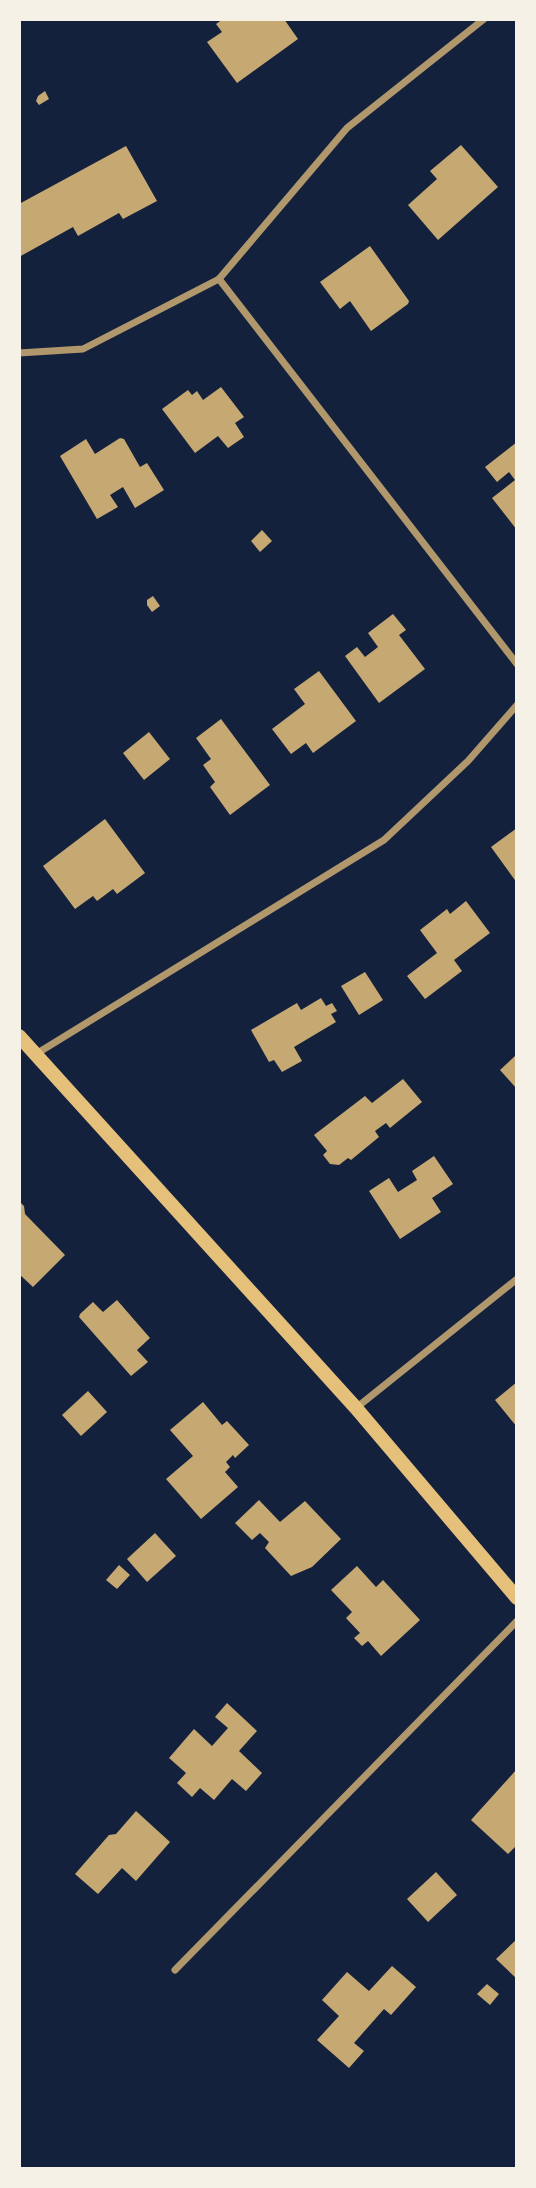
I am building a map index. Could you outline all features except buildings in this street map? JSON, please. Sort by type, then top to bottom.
[{"type":"main road","points":[[19,1036],[356,1408],[517,1598]]},
{"type":"street","points":[[19,353],[83,349],[219,279],[347,128],[484,19]]},
{"type":"street","points":[[219,279],[517,664]]},
{"type":"street","points":[[35,1054],[384,840],[468,761],[517,705]]},
{"type":"street","points":[[356,1408],[517,1279]]},
{"type":"street","points":[[175,1970],[517,1621]]}]
